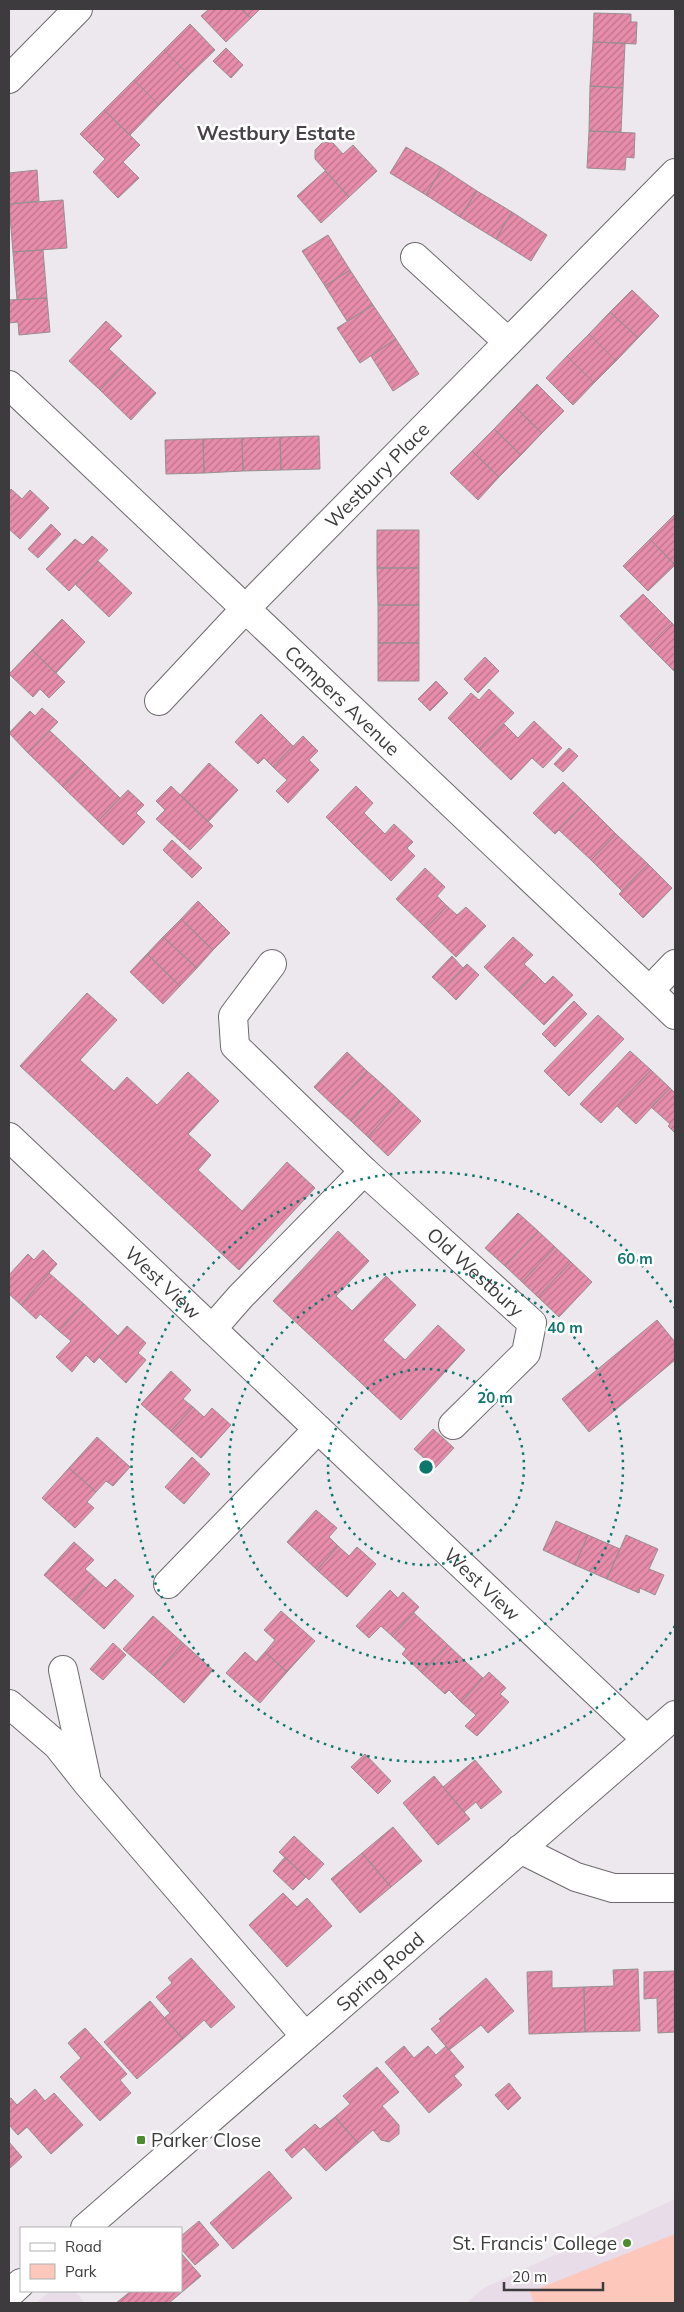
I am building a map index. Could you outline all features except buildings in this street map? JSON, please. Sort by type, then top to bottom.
[{"type":"street","points":[[9,79],[78,9]]},
{"type":"street","name":"Westbury Place","points":[[160,701],[246,608],[675,173]]},
{"type":"street","points":[[415,257],[508,342]]},
{"type":"street","name":"Campers Avenue","points":[[9,385],[675,1015]]},
{"type":"street","name":"Old Westbury","points":[[272,964],[233,1016],[234,1046],[364,1171],[532,1323],[526,1354],[453,1425]]},
{"type":"street","points":[[650,990],[675,964]]},
{"type":"street","name":"West View","points":[[9,1137],[646,1739]]},
{"type":"street","points":[[212,1329],[241,1296],[364,1171]]},
{"type":"street","points":[[168,1584],[318,1429]]},
{"type":"street","points":[[62,1670],[87,1783]]},
{"type":"street","points":[[9,1704],[57,1745],[87,1783],[305,2036]]},
{"type":"street","name":"Spring Road","points":[[85,2227],[675,1715]]},
{"type":"street","points":[[520,1849],[576,1877],[613,1888],[675,1888]]},
{"type":"street","points":[[9,2294],[20,2284]]},
{"type":"shaded area","name":"St. Francis' College","points":[[675,2199],[675,2303],[466,2303],[484,2288]]},
{"type":"shaded area","points":[[50,2292],[76,2292],[85,2303],[36,2303]]},
{"type":"green space","points":[[675,2234],[675,2303],[534,2303],[530,2292]]},
{"type":"place","name":"Parker Close","points":[[141,2140]]},
{"type":"place","name":"St. Francis' College","points":[[627,2243]]},
{"type":"district","name":"Westbury Estate","points":[[276,133]]}]
